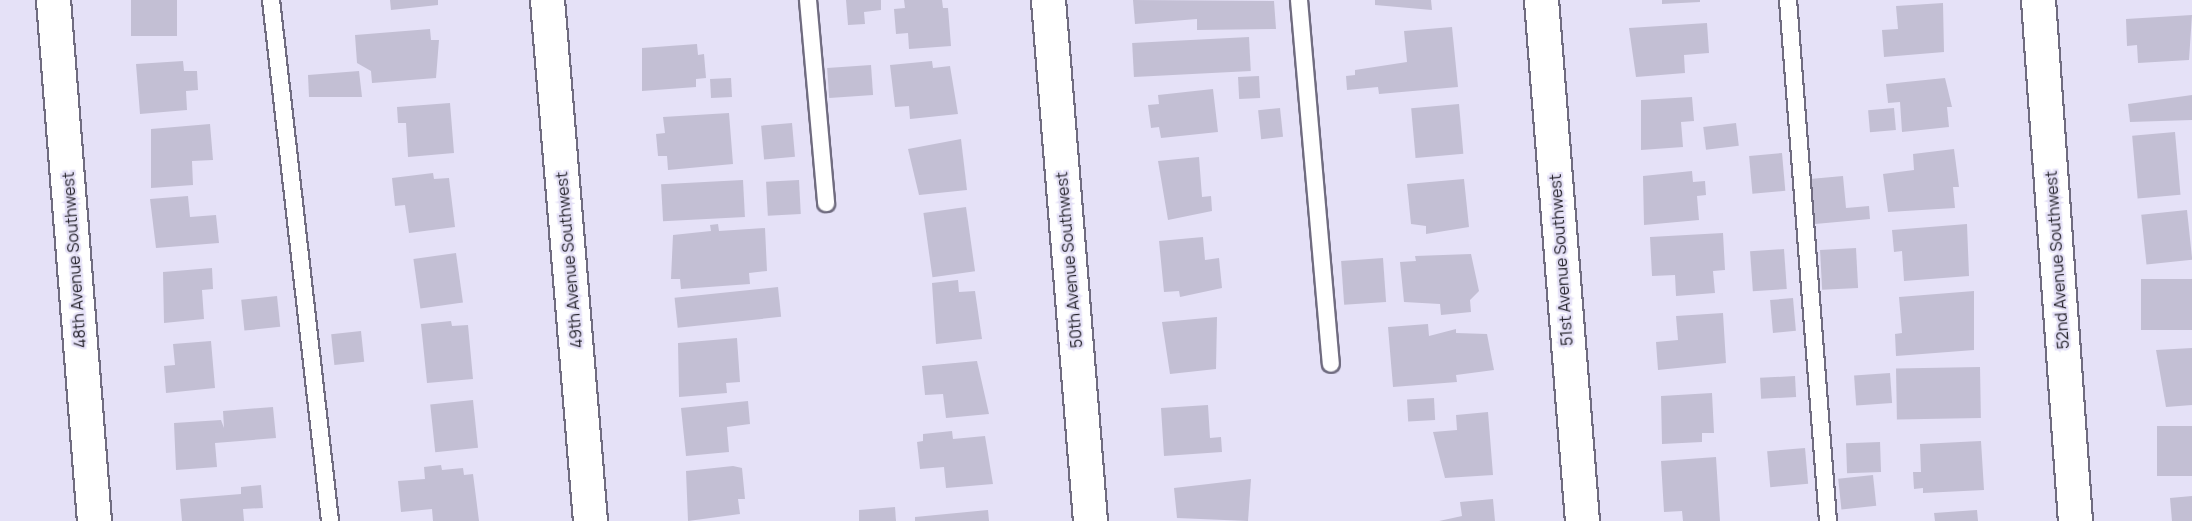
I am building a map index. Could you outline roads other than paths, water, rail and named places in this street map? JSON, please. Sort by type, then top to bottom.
[{"type":"street","name":"48th Avenue Southwest","points":[[53,0],[94,521]]},
{"type":"street","name":"49th Avenue Southwest","points":[[547,0],[590,521]]},
{"type":"street","name":"50th Avenue Southwest","points":[[1048,0],[1090,521]]},
{"type":"street","name":"51st Avenue Southwest","points":[[1541,0],[1582,521]]},
{"type":"street","name":"52nd Avenue Southwest","points":[[2038,0],[2075,521]]},
{"type":"lane","points":[[271,0],[330,521]]},
{"type":"lane","points":[[808,0],[826,203]]},
{"type":"lane","points":[[1299,0],[1331,364]]},
{"type":"lane","points":[[1788,0],[1828,521]]}]
